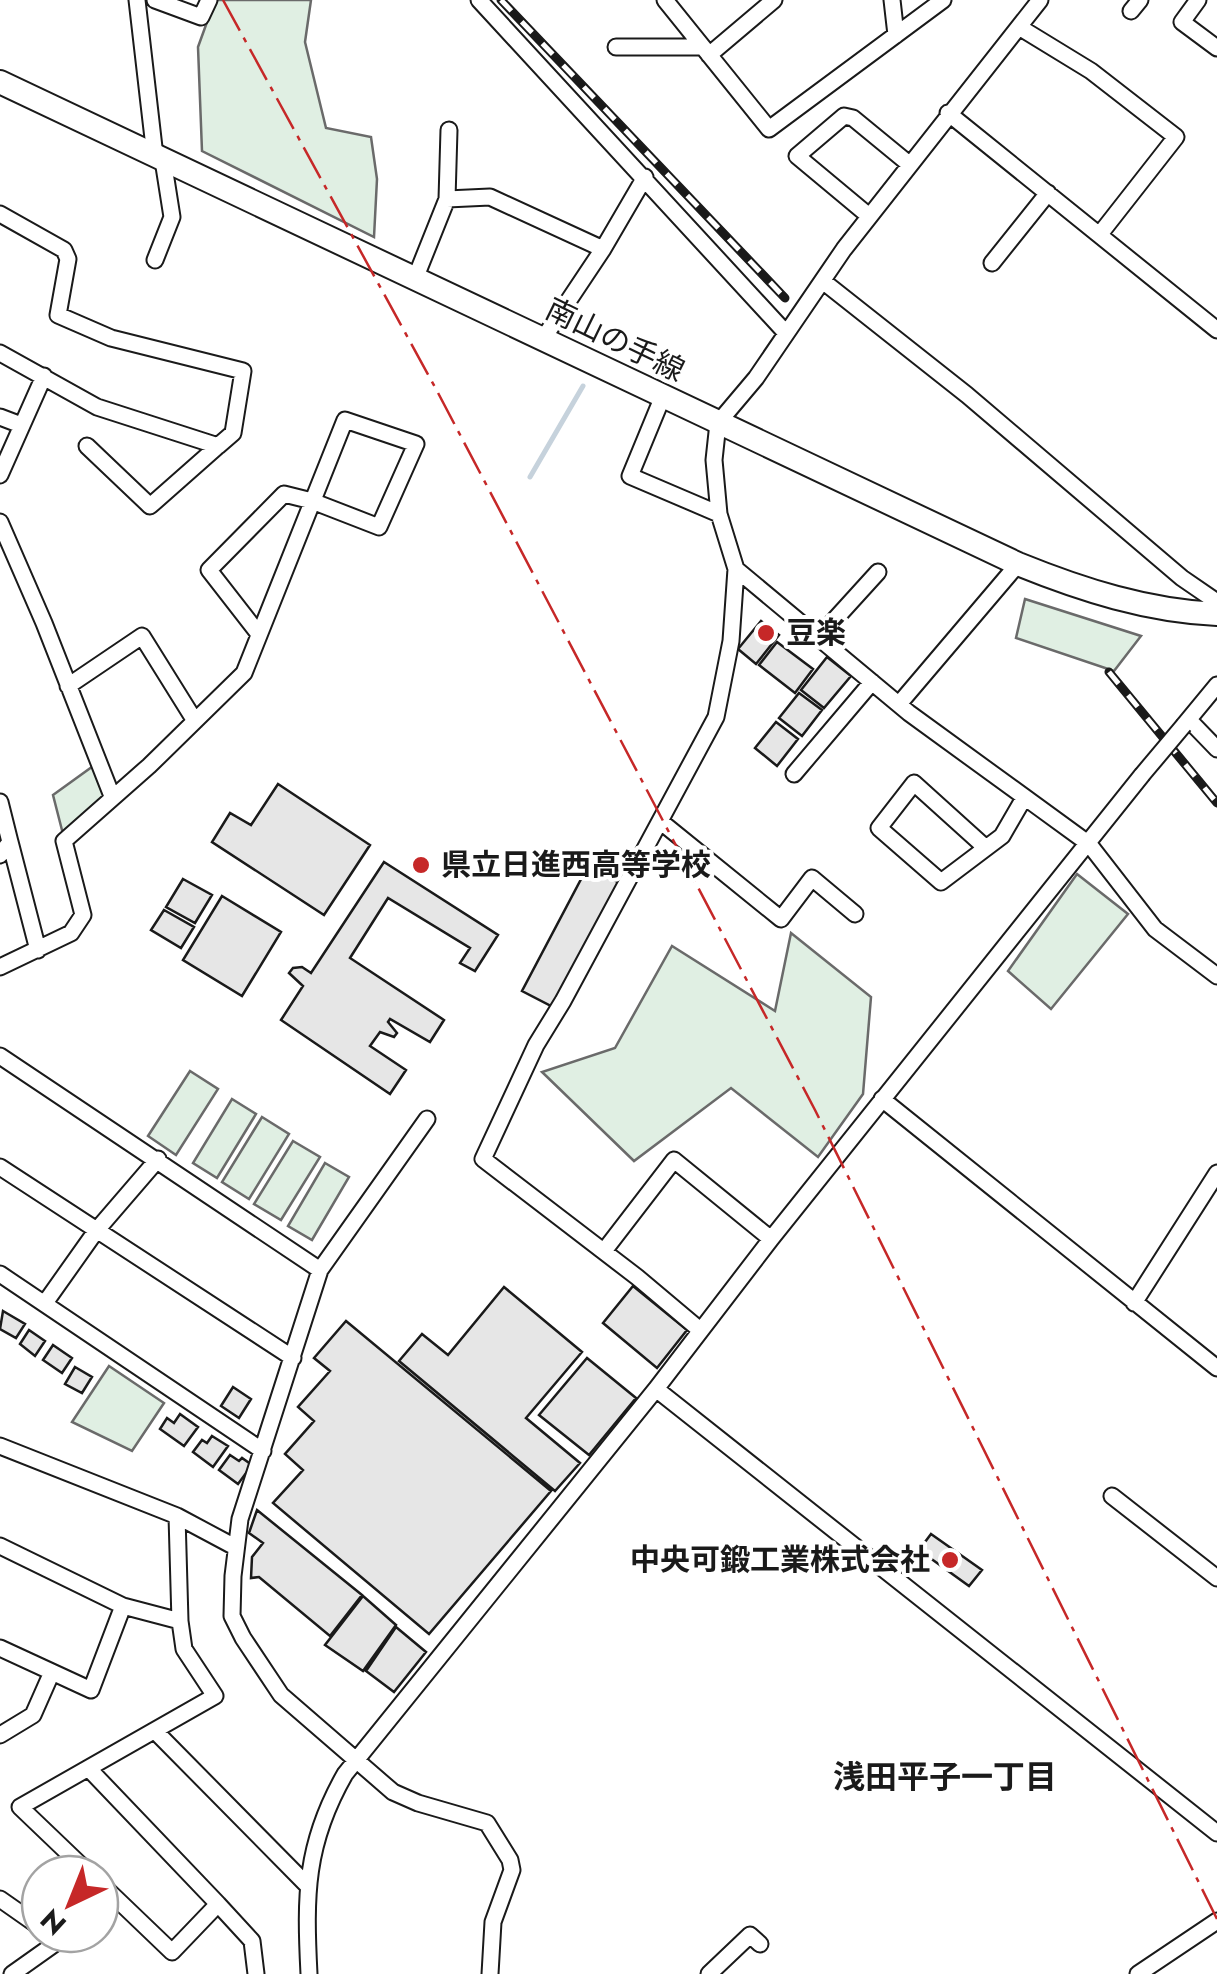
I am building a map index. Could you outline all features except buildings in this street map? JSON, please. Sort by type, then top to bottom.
[{"type":"street","points":[[137,0],[159,158],[172,217],[155,260]]},
{"type":"street","points":[[154,0],[201,17],[209,0]]},
{"type":"street","points":[[479,0],[786,332]]},
{"type":"street","points":[[665,0],[769,129],[943,0]]},
{"type":"street","points":[[744,0],[756,15]]},
{"type":"street","points":[[616,47],[706,51],[774,0]]},
{"type":"street","points":[[892,0],[896,35]]},
{"type":"street","points":[[700,1330],[483,1158],[536,1045],[716,717],[732,642],[736,569],[719,514],[714,460],[718,423],[756,378],[909,164],[1040,0]]},
{"type":"street","points":[[1198,0],[1182,22],[1217,48]]},
{"type":"street","points":[[1019,27],[1091,71],[1176,137],[1100,234]]},
{"type":"street","name":"南山の手線","points":[[0,82],[1018,564],[1124,600],[1217,614]]},
{"type":"street","points":[[948,114],[1217,330]]},
{"type":"street","points":[[870,216],[797,156],[844,116],[854,118],[909,164]]},
{"type":"street","points":[[415,279],[447,199],[448,130]]},
{"type":"street","points":[[544,339],[645,177]]},
{"type":"street","points":[[992,263],[1048,193]]},
{"type":"street","points":[[447,199],[490,197],[603,250]]},
{"type":"street","points":[[0,214],[64,250],[68,260],[58,314],[110,338],[243,371],[234,433],[150,506],[87,446]]},
{"type":"street","points":[[824,282],[967,396],[1182,578],[1217,602]]},
{"type":"street","points":[[0,352],[97,407],[218,446]]},
{"type":"street","points":[[0,475],[44,376]]},
{"type":"street","points":[[663,396],[630,476],[719,514]]},
{"type":"street","points":[[0,417],[21,425]]},
{"type":"street","points":[[0,967],[71,934],[83,916],[64,841],[244,673],[258,633],[312,501],[345,420],[416,444],[379,528],[312,501],[284,494],[209,570],[258,633]]},
{"type":"street","points":[[0,522],[112,796]]},
{"type":"street","points":[[899,704],[1018,564]]},
{"type":"street","points":[[736,569],[899,704],[1090,844],[1155,928],[1217,976]]},
{"type":"street","points":[[818,638],[878,572]]},
{"type":"street","points":[[68,686],[142,636],[195,721]]},
{"type":"street","points":[[794,774],[872,682]]},
{"type":"street","points":[[308,1974],[306,1884],[326,1808],[356,1761],[1217,685]]},
{"type":"street","points":[[1187,722],[1217,749]]},
{"type":"street","points":[[986,848],[914,783],[879,828],[941,882],[1002,836],[1024,798]]},
{"type":"street","points":[[0,802],[5,848],[38,950]]},
{"type":"street","points":[[660,820],[781,919],[812,878],[855,914]]},
{"type":"street","points":[[0,1056],[320,1270]]},
{"type":"street","points":[[882,1099],[1217,1368]]},
{"type":"street","points":[[426,1119],[320,1270],[240,1519],[232,1616],[281,1695],[393,1792],[492,1827],[512,1870],[493,1922],[490,1974]]},
{"type":"street","points":[[44,1303],[96,1231],[158,1160]]},
{"type":"street","points":[[604,1251],[674,1160],[771,1239]]},
{"type":"street","points":[[0,1167],[293,1358]]},
{"type":"street","points":[[1134,1303],[1217,1173]]},
{"type":"street","points":[[0,1274],[263,1450]]},
{"type":"street","points":[[656,1389],[1217,1833]]},
{"type":"street","points":[[0,1446],[177,1516],[235,1548]]},
{"type":"street","points":[[1112,1496],[1217,1578]]},
{"type":"street","points":[[69,1854],[20,1807],[216,1696],[184,1649],[177,1516]]},
{"type":"street","points":[[0,1546],[124,1606],[180,1621]]},
{"type":"street","points":[[0,1648],[92,1690],[124,1606]]},
{"type":"street","points":[[0,1736],[33,1715],[52,1672]]},
{"type":"street","points":[[156,1732],[306,1884]]},
{"type":"street","points":[[90,1770],[252,1941],[256,1974]]},
{"type":"street","points":[[120,1902],[172,1952],[218,1904]]},
{"type":"street","points":[[1138,1974],[1217,1921]]},
{"type":"street","points":[[709,1974],[750,1936],[760,1944]]},
{"type":"street","points":[[12,1974],[40,1954]]},
{"type":"green space","points":[[215,0],[311,0],[305,42],[326,128],[371,137],[377,179],[374,237],[202,151],[198,47]]},
{"type":"green space","points":[[1025,599],[1141,636],[1114,671],[1016,638]]},
{"type":"green space","points":[[96,764],[109,796],[64,838],[53,795]]},
{"type":"green space","points":[[1077,874],[1128,914],[1051,1009],[1008,971]]},
{"type":"green space","points":[[791,933],[871,997],[863,1094],[818,1157],[731,1088],[634,1161],[542,1072],[615,1048],[672,946],[775,1011]]},
{"type":"green space","points":[[190,1071],[218,1089],[176,1155],[148,1136]]},
{"type":"green space","points":[[232,1099],[256,1114],[217,1178],[193,1163]]},
{"type":"green space","points":[[262,1117],[289,1134],[249,1199],[222,1182]]},
{"type":"green space","points":[[293,1141],[320,1157],[281,1220],[254,1204]]},
{"type":"green space","points":[[325,1163],[349,1177],[312,1240],[288,1226]]},
{"type":"green space","points":[[109,1366],[164,1403],[132,1451],[72,1422]]},
{"type":"waterway","points":[[530,477],[583,386]]},
{"type":"railway","points":[[501,0],[785,298]]},
{"type":"railway","points":[[1109,672],[1217,803]]},
{"type":"power","points":[[223,0],[436,389],[815,1110],[1217,1919]]},
{"type":"place","name":"豆楽","points":[[766,633]]},
{"type":"place","name":"県立日進西高等学校","points":[[421,865]]},
{"type":"place","name":"中央可鍛工業株式会社","points":[[950,1560]]},
{"type":"district","name":"浅田平子一丁目","points":[[945,1777]]}]
